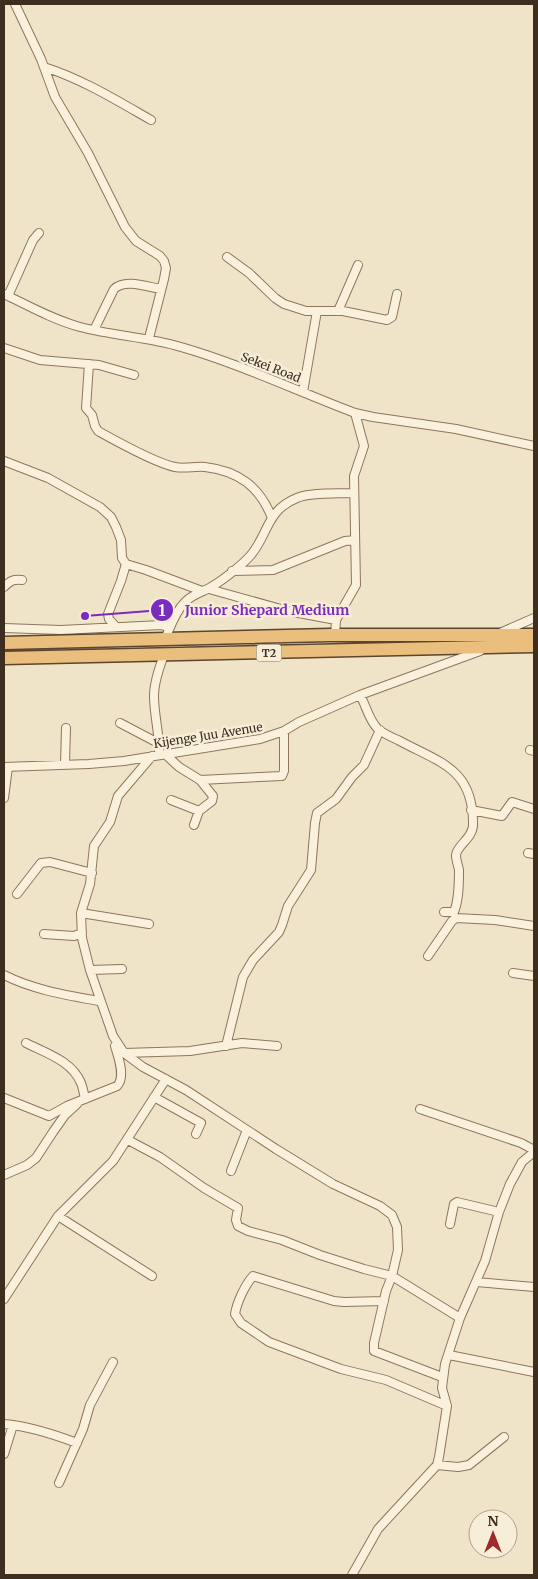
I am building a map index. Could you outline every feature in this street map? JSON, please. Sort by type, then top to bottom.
[{"type":"highway","name":"T2","points":[[4,643],[167,633],[534,635]]},
{"type":"highway","points":[[328,651],[332,635]]},
{"type":"highway","points":[[370,650],[371,635]]},
{"type":"highway","name":"T2","points":[[4,658],[534,646]]},
{"type":"street","points":[[15,4],[44,67],[55,97],[88,153],[128,232],[139,244],[160,256],[164,261],[166,272],[149,338]]},
{"type":"street","points":[[44,67],[84,83],[150,120]]},
{"type":"street","points":[[6,295],[33,240],[39,232]]},
{"type":"street","points":[[227,257],[249,273],[274,298],[284,304],[306,311],[338,311],[387,320],[392,317],[397,294]]},
{"type":"street","points":[[338,311],[358,264]]},
{"type":"street","points":[[94,330],[117,286],[127,283],[161,289]]},
{"type":"street","name":"Sekei Road","points":[[6,295],[64,322],[94,330],[149,338],[204,354],[355,413],[456,428],[534,446]]},
{"type":"street","points":[[303,392],[317,311]]},
{"type":"street","points":[[4,348],[40,360],[99,365],[134,375]]},
{"type":"street","points":[[89,364],[86,408],[92,415],[94,426],[98,431],[151,458],[175,467],[206,467],[242,478],[251,484],[262,497],[272,518]]},
{"type":"street","points":[[332,635],[336,620],[356,586],[354,476],[364,446],[355,413]]},
{"type":"street","points":[[4,461],[48,478],[100,507],[111,517],[116,527],[121,540],[122,558],[126,564],[205,590],[294,613],[336,620]]},
{"type":"street","points":[[167,633],[185,602],[232,571],[252,554],[272,518],[284,505],[298,498],[354,493]]},
{"type":"street","points":[[232,571],[273,570],[345,541],[355,540]]},
{"type":"street","points":[[116,627],[108,619],[108,614],[119,588],[126,564]]},
{"type":"street","points":[[4,587],[10,581],[22,580]]},
{"type":"street","points":[[493,636],[534,618]]},
{"type":"street","points":[[4,628],[61,630],[163,625],[167,633]]},
{"type":"street","name":"Kijenge Juu Avenue","points":[[6,767],[124,761],[252,741],[284,731],[299,722],[360,695],[488,648]]},
{"type":"street","points":[[4,1098],[48,1116],[54,1115],[67,1106],[120,1083],[119,1059],[90,970],[82,933],[81,914],[92,873],[94,846],[110,822],[118,796],[158,755],[160,744],[154,696],[156,679],[164,655]]},
{"type":"street","points":[[360,695],[372,722],[380,730],[451,768],[466,790],[473,826],[471,834],[457,851],[456,855],[459,871],[457,905],[454,912],[444,912]]},
{"type":"street","points":[[120,722],[160,744]]},
{"type":"street","points":[[65,764],[66,728]]},
{"type":"street","points":[[226,1046],[243,977],[253,960],[278,932],[288,906],[311,870],[317,813],[336,799],[352,777],[364,765],[380,730]]},
{"type":"street","points":[[200,780],[282,776],[284,771],[284,731]]},
{"type":"street","points":[[158,755],[200,780],[213,798],[199,811],[194,825]]},
{"type":"street","points":[[4,798],[6,767]]},
{"type":"street","points":[[171,800],[199,811]]},
{"type":"street","points":[[471,810],[502,816],[512,802],[534,809]]},
{"type":"street","points":[[17,894],[41,863],[50,862],[92,873]]},
{"type":"street","points":[[81,914],[149,924]]},
{"type":"street","points":[[428,956],[456,918],[495,920],[534,926]]},
{"type":"street","points":[[44,934],[74,936],[82,933]]},
{"type":"street","points":[[90,970],[122,969]]},
{"type":"street","points":[[513,973],[534,976]]},
{"type":"street","points":[[4,975],[27,986],[41,990],[99,1001]]},
{"type":"street","points":[[113,1036],[124,1053],[143,1067],[208,1103],[333,1184],[380,1206],[392,1215],[397,1227],[399,1240],[392,1276],[374,1343],[374,1351],[442,1377]]},
{"type":"street","points":[[26,1043],[59,1059],[68,1066],[81,1084],[83,1100]]},
{"type":"street","points":[[124,1053],[172,1052],[242,1043],[277,1046]]},
{"type":"street","points":[[4,1299],[58,1216],[109,1166],[128,1140],[166,1079]]},
{"type":"street","points":[[154,1096],[201,1123],[196,1134]]},
{"type":"street","points":[[4,1176],[27,1165],[36,1158],[65,1115],[83,1100]]},
{"type":"street","points":[[352,1575],[378,1529],[437,1465],[447,1406],[442,1388],[442,1377],[460,1318],[477,1282],[499,1212],[515,1172],[533,1154],[521,1143],[420,1109]]},
{"type":"street","points":[[232,1170],[247,1130]]},
{"type":"street","points":[[128,1140],[160,1157],[204,1188],[238,1208],[236,1220],[238,1226],[320,1255],[392,1276],[460,1318]]},
{"type":"street","points":[[450,1224],[454,1204],[457,1202],[499,1212]]},
{"type":"street","points":[[58,1216],[152,1276]]},
{"type":"street","points":[[384,1301],[334,1301],[253,1276],[246,1285],[235,1314],[241,1323],[269,1342],[342,1369],[386,1380],[447,1406]]},
{"type":"street","points":[[477,1282],[534,1287]]},
{"type":"street","points":[[449,1355],[534,1372]]},
{"type":"street","points":[[59,1482],[85,1424],[90,1405],[113,1362]]},
{"type":"street","points":[[4,1424],[57,1435],[77,1443]]},
{"type":"street","points":[[4,1454],[13,1425]]},
{"type":"street","points":[[437,1465],[458,1467],[469,1465],[504,1437]]},
{"type":"place","name":"Junior Shepard Medium","points":[[85,616]]}]
